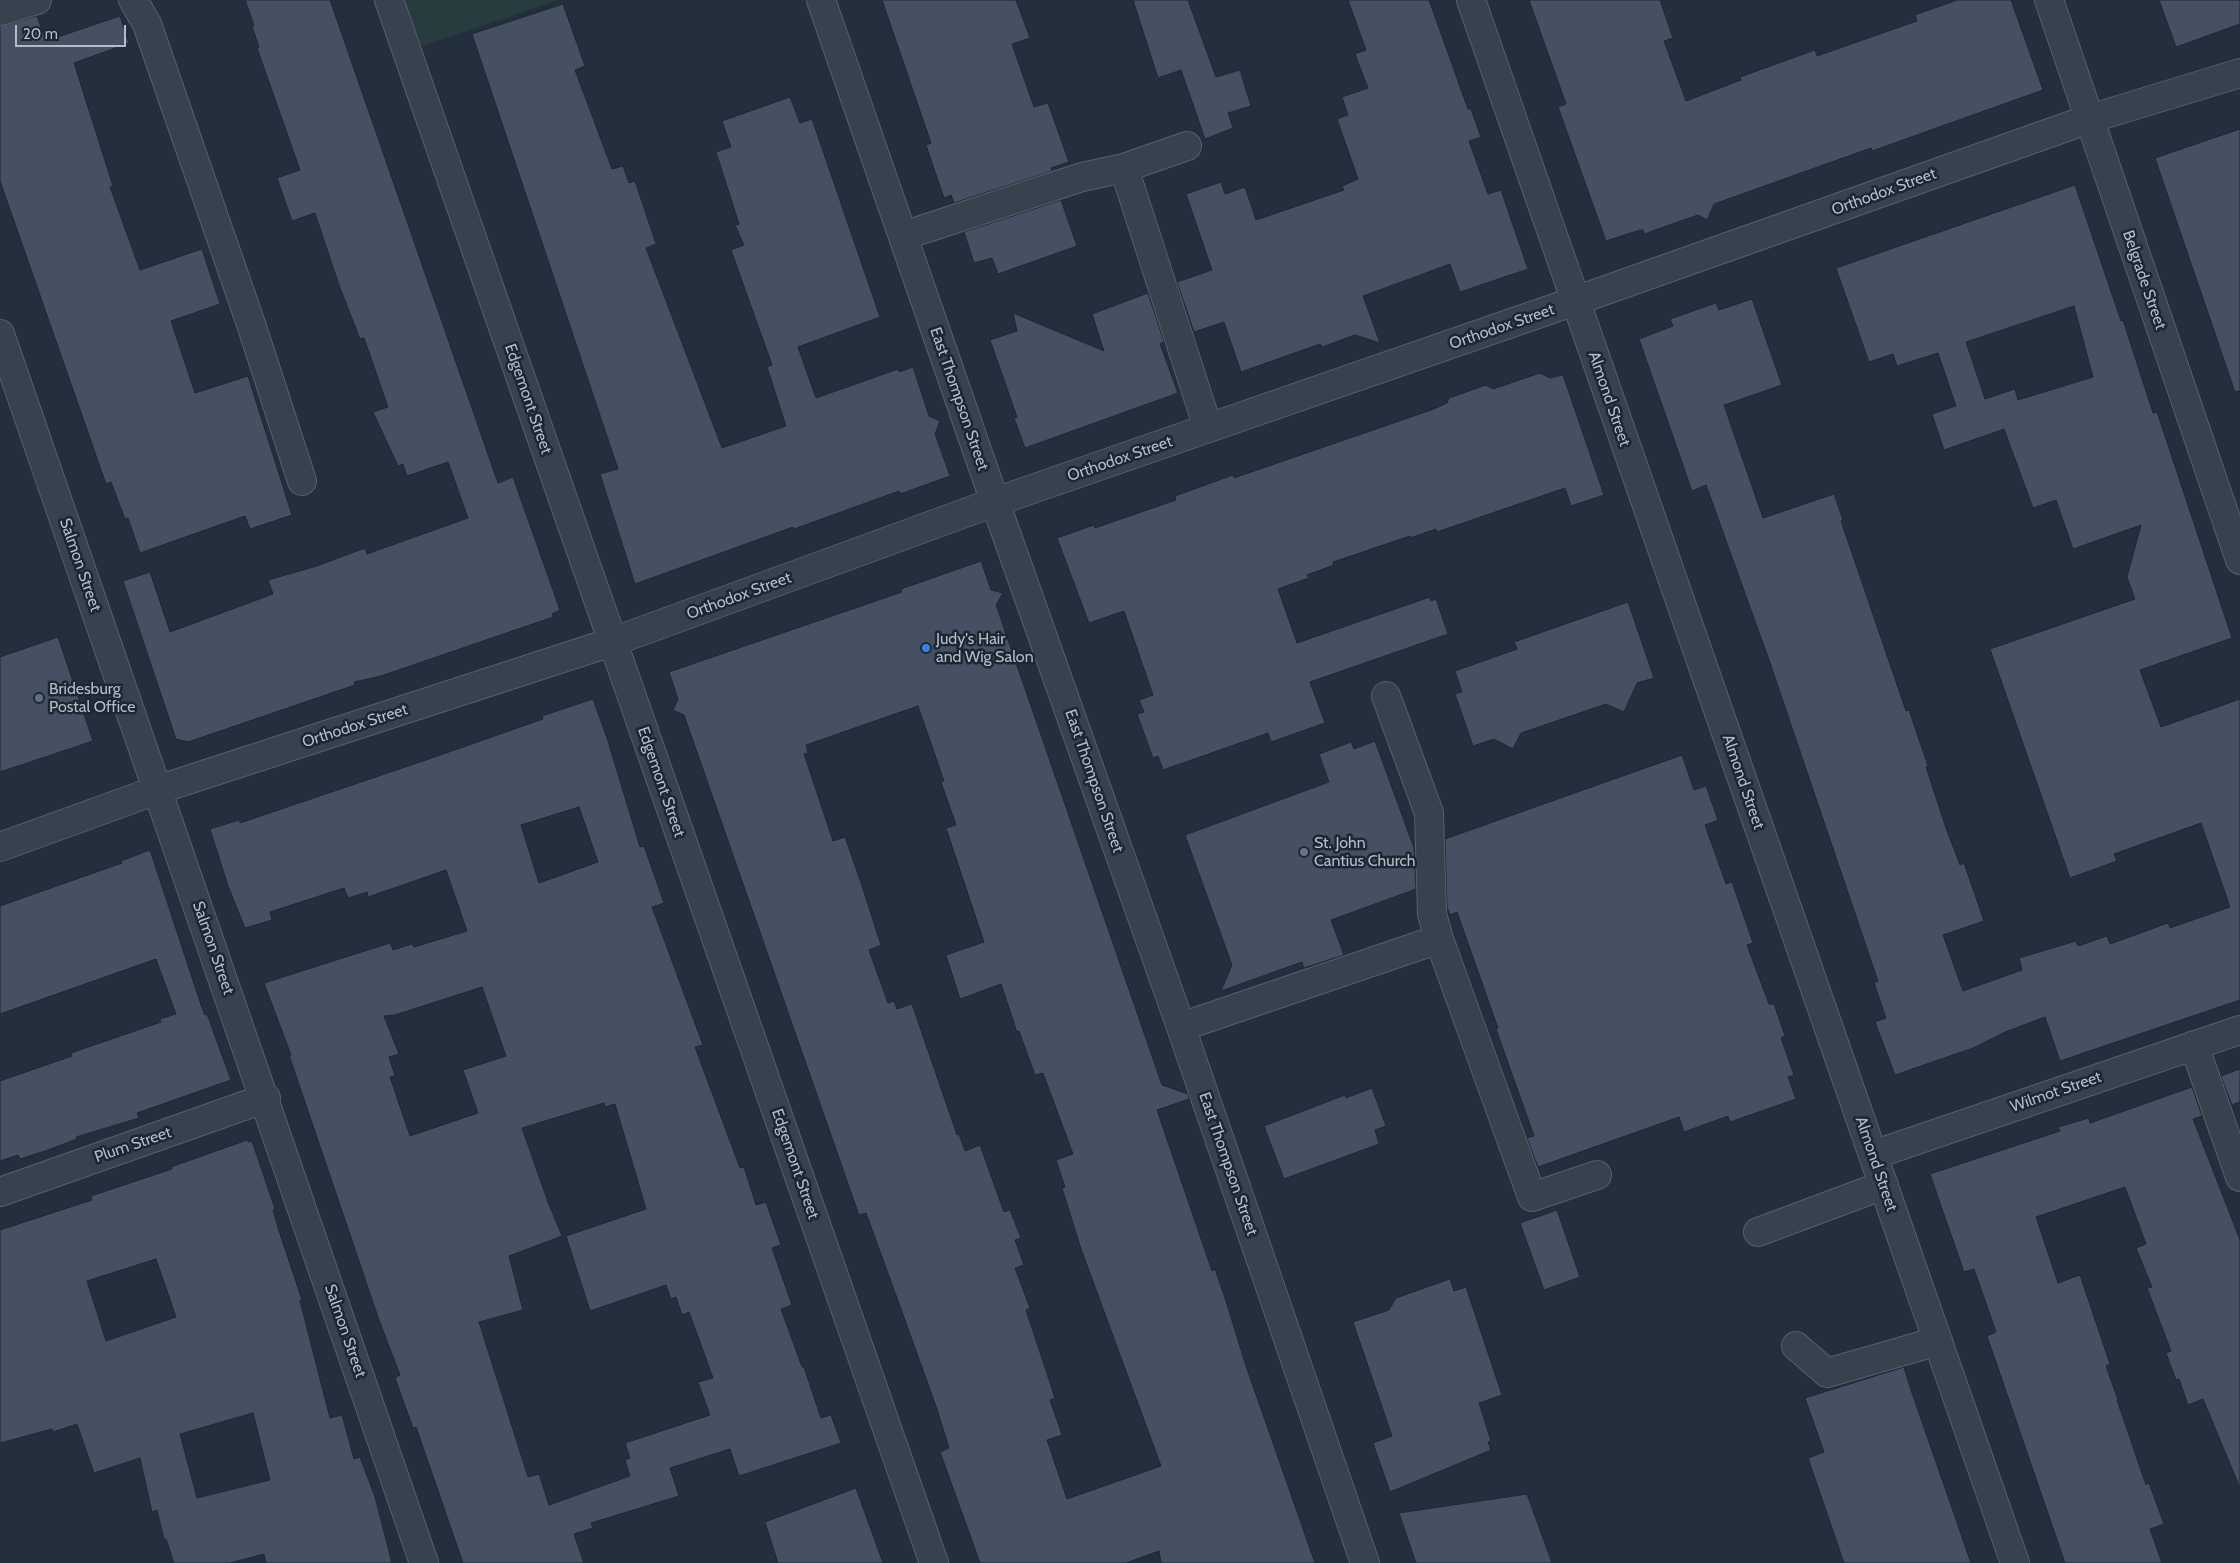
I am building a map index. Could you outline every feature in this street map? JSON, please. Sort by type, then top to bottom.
[{"type":"street","points":[[0,11],[37,0]]},
{"type":"street","points":[[133,0],[147,24],[252,327],[302,481]]},
{"type":"street","name":"Edgemont Street","points":[[389,0],[934,1563]]},
{"type":"street","name":"East Thompson Street","points":[[821,0],[1366,1563]]},
{"type":"street","name":"Almond Street","points":[[1471,0],[2015,1563]]},
{"type":"street","name":"Belgrade Street","points":[[2049,0],[2089,119],[2232,510],[2240,560]]},
{"type":"street","name":"Orthodox Street","points":[[0,846],[157,790],[612,642],[995,502],[1575,302],[2089,119],[2240,73]]},
{"type":"street","points":[[903,236],[1082,177],[1124,168],[1187,146]]},
{"type":"street","points":[[1124,168],[1208,428]]},
{"type":"street","name":"Salmon Street","points":[[0,334],[157,790],[266,1098],[424,1563]]},
{"type":"street","points":[[1386,696],[1430,813],[1432,914],[1439,939],[1532,1197],[1597,1175]]},
{"type":"street","points":[[1180,1027],[1439,939]]},
{"type":"street","name":"Wilmot Street","points":[[1873,1155],[2240,1030]]},
{"type":"street","points":[[2194,1045],[2240,1177]]},
{"type":"street","name":"Plum Street","points":[[0,1192],[266,1098]]},
{"type":"street","points":[[1758,1232],[1884,1184]]},
{"type":"street","points":[[1796,1346],[1827,1373],[1938,1341]]},
{"type":"green space","points":[[387,0],[559,0],[404,52]]},
{"type":"building","points":[[245,0],[330,0],[498,483],[513,477],[560,610],[552,614],[553,617],[381,676],[354,682],[355,685],[188,742],[176,739],[123,581],[150,572],[170,632],[273,594],[268,580],[317,566],[365,548],[367,554],[468,518],[448,462],[407,476],[403,464],[398,466],[373,412],[388,407],[364,338],[360,339],[339,285],[315,213],[292,221],[277,178],[300,170],[257,48],[259,47],[252,26],[254,25]]},
{"type":"building","points":[[882,0],[1016,0],[1030,38],[1012,44],[1034,107],[1048,103],[1069,162],[1051,168],[1052,171],[954,203],[951,195],[944,198],[926,145],[931,143]]},
{"type":"building","points":[[1133,0],[1188,0],[1216,77],[1240,70],[1251,106],[1228,113],[1233,128],[1205,139],[1181,70],[1158,78]]},
{"type":"building","points":[[1348,0],[1429,0],[1468,109],[1471,109],[1481,137],[1469,141],[1488,194],[1501,190],[1528,269],[1460,292],[1450,264],[1363,296],[1380,343],[1355,335],[1322,347],[1320,344],[1241,372],[1224,322],[1194,332],[1177,282],[1212,270],[1186,194],[1221,182],[1225,194],[1245,187],[1256,220],[1344,190],[1342,186],[1358,179],[1337,119],[1348,115],[1342,97],[1368,88],[1355,54],[1366,50]]},
{"type":"building","points":[[1529,0],[1660,0],[1673,38],[1664,41],[1686,101],[1741,80],[1740,77],[1815,50],[1817,56],[1917,21],[1915,15],[1957,0],[2011,0],[2043,90],[1872,151],[1871,148],[1714,204],[1707,220],[1698,215],[1644,234],[1643,230],[1640,230],[1606,241],[1558,107],[1566,104]]},
{"type":"building","points":[[2159,0],[2240,0],[2240,24],[2176,47]]},
{"type":"building","points":[[563,4],[585,66],[575,70],[612,169],[623,166],[629,183],[635,181],[656,244],[646,248],[722,448],[786,426],[767,367],[772,365],[731,250],[744,245],[735,225],[739,224],[716,152],[731,147],[722,121],[790,97],[800,123],[812,119],[880,317],[798,347],[816,398],[898,369],[899,372],[913,367],[929,416],[940,421],[935,434],[950,476],[900,494],[899,491],[794,529],[793,527],[635,584],[600,474],[618,469],[472,34]]},
{"type":"building","points":[[37,16],[46,41],[120,16],[129,43],[74,63],[113,186],[110,187],[140,270],[202,249],[220,304],[171,321],[195,393],[248,376],[292,515],[250,529],[245,516],[140,553],[128,518],[125,519],[111,482],[106,484],[0,181],[0,26]]},
{"type":"building","points":[[2240,129],[2240,391],[2235,392],[2155,158]]},
{"type":"building","points":[[2075,185],[2121,321],[2123,320],[2153,413],[2157,412],[2232,638],[2140,670],[2161,727],[2240,699],[2240,1000],[2060,1061],[2045,1017],[2005,1032],[1973,1048],[1895,1075],[1875,1022],[1886,1018],[1874,983],[1878,981],[1768,657],[1706,485],[1692,491],[1639,339],[1673,326],[1670,319],[1716,303],[1719,310],[1752,299],[1782,385],[1724,405],[1763,518],[1834,494],[1843,520],[1841,521],[1906,711],[1909,710],[1928,766],[1926,767],[1946,828],[1960,865],[1964,863],[1984,921],[1943,935],[1963,991],[2022,970],[2019,958],[2076,941],[2078,946],[2107,936],[2110,944],[2168,923],[2170,928],[2230,907],[2201,823],[2114,854],[2117,861],[2070,878],[1990,649],[2135,599],[2127,577],[2141,525],[2073,549],[2056,500],[2033,508],[2004,429],[1944,450],[1932,414],[1956,406],[1938,353],[1897,366],[1893,354],[1869,362],[1836,268]],"holes":[[[2074,306],[2093,377],[2018,400],[2015,389],[1985,399],[1966,342]]]},
{"type":"building","points":[[1061,200],[1077,246],[998,274],[992,258],[974,263],[964,232]]},
{"type":"building","points":[[1148,293],[1164,342],[1160,344],[1178,393],[1025,448],[1014,418],[1017,417],[990,340],[1017,331],[1013,313],[1104,351],[1092,314]]},
{"type":"building","points":[[1540,373],[1550,378],[1563,375],[1604,495],[1571,506],[1565,488],[1437,532],[1436,529],[1410,538],[1410,536],[1333,562],[1334,565],[1307,575],[1309,578],[1278,589],[1297,643],[1430,597],[1431,601],[1436,599],[1448,634],[1310,682],[1325,723],[1271,742],[1268,733],[1163,770],[1158,756],[1153,758],[1137,714],[1144,712],[1139,700],[1153,695],[1124,611],[1089,623],[1057,538],[1094,525],[1095,528],[1176,500],[1175,496],[1233,475],[1234,478],[1434,409],[1447,403],[1449,398],[1486,385],[1493,389]]},
{"type":"building","points":[[981,561],[991,590],[1003,593],[996,605],[1162,1085],[1188,1094],[1189,1099],[1157,1110],[1212,1271],[1215,1269],[1246,1366],[1315,1563],[1161,1563],[1159,1551],[1126,1563],[980,1563],[940,1452],[949,1448],[937,1409],[866,1213],[859,1215],[684,715],[673,710],[678,699],[669,672],[902,592],[901,589]],"holes":[[[918,706],[944,781],[941,782],[956,825],[946,828],[984,942],[946,955],[960,999],[1001,984],[1017,1032],[1019,1031],[1035,1075],[1043,1073],[1073,1154],[1056,1160],[1065,1187],[1062,1188],[1081,1249],[1161,1466],[1067,1499],[1047,1440],[1062,1435],[1050,1400],[1055,1398],[1026,1310],[1030,1308],[1015,1268],[1024,1265],[1015,1240],[1021,1238],[1010,1210],[1004,1212],[980,1145],[965,1151],[959,1134],[957,1135],[912,1004],[897,1009],[894,1001],[888,1003],[869,950],[881,945],[845,837],[833,841],[804,754],[808,753],[806,745]]]},
{"type":"building","points":[[1628,602],[1654,678],[1637,683],[1624,712],[1606,704],[1521,733],[1513,749],[1494,739],[1473,746],[1455,694],[1462,692],[1455,671],[1517,649],[1514,642]]},
{"type":"building","name":"Bridesburg Postal Office","points":[[58,637],[93,741],[0,772],[0,657]]},
{"type":"building","points":[[593,699],[607,738],[640,847],[644,846],[664,903],[652,907],[703,1045],[695,1047],[740,1168],[744,1167],[756,1205],[766,1202],[781,1245],[772,1248],[792,1305],[781,1309],[802,1367],[804,1367],[821,1418],[831,1415],[841,1443],[739,1476],[730,1449],[670,1468],[679,1496],[591,1523],[593,1528],[574,1534],[584,1563],[463,1563],[416,1427],[413,1428],[395,1378],[400,1375],[379,1320],[289,1055],[291,1055],[264,983],[390,943],[393,950],[412,944],[414,947],[467,931],[446,870],[368,897],[367,892],[348,898],[344,888],[270,912],[272,920],[245,928],[228,886],[210,829],[239,820],[240,823],[426,760],[543,719],[542,716]],"holes":[[[579,807],[598,862],[539,883],[521,825]],[[482,987],[506,1056],[463,1070],[478,1113],[410,1136],[390,1077],[395,1076],[389,1057],[399,1054],[384,1016],[395,1015]],[[604,1103],[605,1107],[615,1104],[646,1209],[566,1236],[590,1311],[666,1285],[671,1299],[676,1297],[682,1315],[689,1312],[713,1378],[698,1382],[710,1415],[625,1443],[630,1458],[625,1460],[630,1476],[549,1505],[539,1474],[528,1477],[479,1322],[523,1310],[509,1256],[562,1236],[522,1128]]]},
{"type":"building","name":"St. John Cantius Church","points":[[1375,741],[1414,848],[1416,889],[1331,920],[1344,955],[1304,968],[1302,962],[1221,991],[1232,965],[1185,835],[1329,782],[1319,754],[1351,742],[1354,749]]},
{"type":"building","points":[[1682,755],[1694,790],[1706,786],[1718,820],[1705,825],[1726,884],[1732,882],[1753,943],[1747,945],[1769,1004],[1774,1004],[1785,1036],[1781,1038],[1794,1075],[1788,1077],[1796,1099],[1730,1122],[1728,1116],[1684,1132],[1679,1117],[1538,1167],[1527,1138],[1534,1136],[1496,1029],[1498,1028],[1457,912],[1450,915],[1447,907],[1445,839]]},
{"type":"building","points":[[150,850],[201,1005],[205,1015],[207,1014],[231,1080],[137,1113],[139,1118],[76,1137],[77,1139],[48,1150],[20,1159],[18,1155],[0,1161],[0,1081],[72,1056],[71,1053],[161,1022],[160,1019],[176,1014],[156,959],[0,1014],[0,906],[122,863],[121,861]]},
{"type":"building","points":[[2240,1069],[2240,1102],[2232,1105],[2221,1076]]},
{"type":"building","points":[[2192,1087],[2202,1116],[2193,1119],[2240,1240],[2240,1488],[2203,1399],[2188,1405],[2179,1379],[2176,1380],[2166,1353],[2171,1351],[2147,1288],[2152,1287],[2136,1248],[2146,1244],[2125,1187],[2036,1217],[2058,1283],[2080,1275],[2110,1364],[2106,1366],[2117,1400],[2146,1485],[2149,1483],[2164,1524],[2150,1529],[2162,1563],[2065,1563],[1987,1336],[1996,1332],[1974,1269],[1964,1272],[1930,1174],[2060,1131],[2058,1127],[2089,1118],[2090,1123]]},
{"type":"building","points":[[1372,1088],[1386,1126],[1375,1130],[1379,1144],[1284,1179],[1264,1126],[1345,1095],[1346,1098]]},
{"type":"building","points":[[247,1140],[248,1142],[252,1141],[275,1209],[273,1210],[279,1231],[302,1300],[300,1301],[330,1418],[342,1415],[354,1459],[360,1457],[375,1497],[392,1563],[266,1563],[264,1554],[230,1563],[174,1563],[166,1539],[164,1539],[157,1510],[152,1512],[140,1458],[94,1473],[77,1424],[53,1432],[52,1429],[0,1443],[0,1230],[92,1200],[91,1196],[172,1169],[171,1167]],"holes":[[[156,1259],[176,1317],[106,1341],[87,1281]],[[253,1413],[270,1480],[197,1498],[180,1434]]]},
{"type":"building","points":[[1557,1210],[1580,1277],[1544,1290],[1520,1223]]},
{"type":"building","points":[[1450,1279],[1454,1291],[1466,1287],[1502,1395],[1479,1403],[1491,1441],[1488,1442],[1491,1450],[1390,1492],[1373,1443],[1392,1436],[1353,1322],[1389,1310],[1396,1298]]},
{"type":"building","points":[[1904,1367],[1971,1563],[1844,1563],[1808,1458],[1824,1452],[1805,1398]]},
{"type":"building","points":[[856,1488],[883,1563],[778,1563],[765,1522]]},
{"type":"building","points":[[1527,1494],[1552,1563],[1416,1563],[1399,1513]]},
{"type":"place","name":"Judy's Hair and Wig Salon","points":[[926,648]]},
{"type":"place","name":"Bridesburg Postal Office","points":[[39,698]]},
{"type":"place","name":"St. John Cantius Church","points":[[1304,852]]}]
